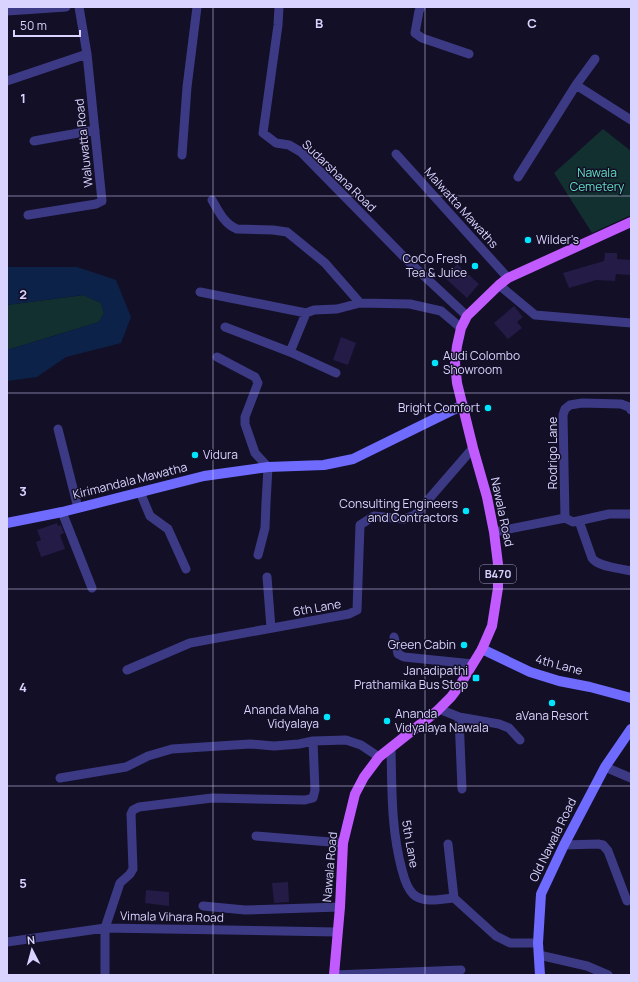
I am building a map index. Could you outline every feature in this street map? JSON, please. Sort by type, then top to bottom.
[{"type":"main road","name":"Nawala Road","points":[[334,975],[340,907],[343,843],[355,794],[364,777],[379,758],[439,709],[451,697],[482,649],[492,626],[498,588],[498,564],[494,532],[487,497],[457,383],[455,363],[461,328],[467,316],[508,278],[631,222]]},
{"type":"main road","name":"Kirimandala Mawatha","points":[[7,523],[62,512],[204,476],[268,467],[324,465],[353,459],[463,405]]},
{"type":"main road","name":"4th Lane","points":[[482,649],[530,672],[631,698]]},
{"type":"main road","name":"Old Nawala Road","points":[[540,975],[538,944],[541,894],[564,845],[605,767],[631,729]]},
{"type":"street","points":[[7,11],[66,7]]},
{"type":"street","name":"Waluwatta Road","points":[[28,215],[96,204],[102,201],[87,54],[79,7]]},
{"type":"street","points":[[182,155],[187,87],[197,7]]},
{"type":"street","name":"Sudarshana Road","points":[[279,7],[278,25],[263,133],[276,143],[289,145],[301,152],[408,261],[467,316]]},
{"type":"street","points":[[421,7],[419,11],[416,33],[422,38],[469,54]]},
{"type":"street","points":[[7,81],[87,54]]},
{"type":"street","points":[[518,178],[576,85],[595,59]]},
{"type":"street","points":[[576,85],[631,120]]},
{"type":"street","points":[[34,141],[95,130]]},
{"type":"street","name":"Malwatta Mawaths","points":[[396,154],[508,278]]},
{"type":"street","points":[[212,200],[224,220],[232,227],[286,232],[325,263],[360,303]]},
{"type":"street","points":[[499,285],[535,315],[631,323]]},
{"type":"street","points":[[200,292],[306,313],[314,310],[337,309],[360,303],[410,304],[441,311],[461,328]]},
{"type":"street","points":[[290,352],[306,313]]},
{"type":"street","points":[[225,327],[290,352],[336,373]]},
{"type":"street","points":[[218,357],[255,378],[258,383],[245,417],[245,424],[255,453],[268,467],[265,528],[258,555]]},
{"type":"street","name":"Rodrigo Lane","points":[[566,518],[563,415],[565,409],[570,405],[582,403],[621,404],[630,408]]},
{"type":"street","points":[[58,429],[78,508]]},
{"type":"street","name":"6th Lane","points":[[127,670],[190,643],[349,614],[357,610],[360,525],[374,516],[404,519],[415,515],[473,448]]},
{"type":"street","points":[[140,492],[150,516],[168,529],[186,569]]},
{"type":"street","points":[[62,512],[92,588]]},
{"type":"street","points":[[494,532],[566,518],[573,522],[609,514],[631,514]]},
{"type":"street","points":[[579,521],[594,561],[601,565],[631,571]]},
{"type":"street","points":[[267,577],[271,628]]},
{"type":"street","points":[[394,637],[398,654],[404,657],[473,664]]},
{"type":"street","points":[[439,709],[459,717],[499,724],[509,728],[520,740]]},
{"type":"street","points":[[459,717],[462,789]]},
{"type":"street","points":[[60,778],[126,767],[148,756],[172,750],[250,744],[274,746],[313,741],[346,740],[361,745],[379,758]]},
{"type":"street","points":[[105,975],[104,928],[120,884],[133,869],[130,814],[133,810],[139,807],[212,798],[305,800],[313,798],[315,790],[313,741]]},
{"type":"street","name":"5th Lane","points":[[391,748],[396,845],[405,882],[414,895],[426,901],[454,898]]},
{"type":"street","points":[[605,767],[631,778]]},
{"type":"street","points":[[256,836],[343,843]]},
{"type":"street","points":[[448,844],[454,898],[496,936],[510,942],[538,944]]},
{"type":"street","points":[[564,845],[603,845],[608,851],[627,901]]},
{"type":"street","points":[[203,906],[245,910],[340,907]]},
{"type":"street","name":"Vimala Vihara Road","points":[[7,942],[104,928],[338,932]]},
{"type":"street","points":[[539,955],[587,966],[608,975]]},
{"type":"street","points":[[334,975],[461,970]]},
{"type":"green space","name":"Nawala Cemetery","points":[[603,129],[631,151],[631,215],[592,233],[554,173]]},
{"type":"green space","points":[[84,295],[101,303],[104,313],[99,322],[7,350],[7,305]]},
{"type":"water","points":[[7,267],[77,267],[116,280],[131,317],[121,343],[66,357],[37,377],[7,381],[7,350],[99,322],[104,313],[101,303],[83,295],[7,305]]},
{"type":"building","points":[[605,253],[617,253],[617,259],[631,260],[630,275],[616,274],[615,281],[596,280],[569,288],[563,273],[604,261]]},
{"type":"building","points":[[457,264],[479,284],[467,298],[445,278]]},
{"type":"building","points":[[514,306],[523,317],[517,322],[522,328],[508,339],[494,323]]},
{"type":"building","points":[[341,337],[356,343],[348,365],[333,360]]},
{"type":"building","points":[[57,523],[58,526],[61,525],[64,533],[60,535],[65,549],[41,557],[36,542],[41,540],[37,530]]},
{"type":"building","points":[[288,882],[289,902],[274,903],[272,883]]},
{"type":"building","points":[[146,890],[169,892],[169,906],[145,903]]},
{"type":"place","name":"Wilder's","points":[[528,240]]},
{"type":"place","name":"CoCo Fresh Tea & Juice","points":[[475,266]]},
{"type":"place","name":"Audi Colombo Showroom","points":[[435,363]]},
{"type":"place","name":"Bright Comfort","points":[[488,408]]},
{"type":"place","name":"Vidura","points":[[195,455]]},
{"type":"place","name":"Consulting Engineers and Contractors","points":[[466,511]]},
{"type":"place","name":"Green Cabin","points":[[464,645]]},
{"type":"place","name":"Janadipathi Prathamika Bus Stop","points":[[476,678]]},
{"type":"place","name":"aVana Resort","points":[[552,703]]},
{"type":"place","name":"Ananda Maha Vidyalaya","points":[[327,717]]},
{"type":"place","name":"Ananda Vidyalaya Nawala","points":[[387,721]]}]
